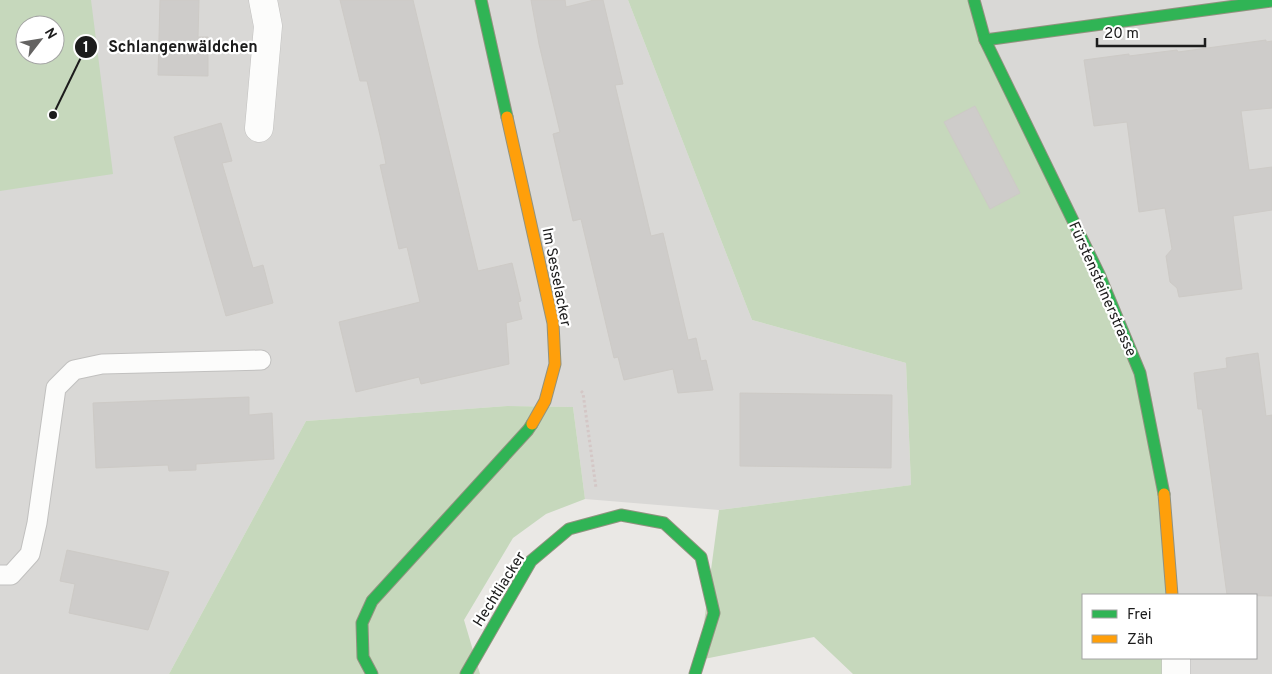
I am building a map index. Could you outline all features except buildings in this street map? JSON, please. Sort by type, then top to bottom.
[{"type":"street","points":[[260,128],[268,26],[264,0]]},
{"type":"street","name":"Im Sesselacker","points":[[372,674],[363,657],[362,623],[372,602],[528,430],[545,401],[555,364],[553,323],[482,0]]},
{"type":"street","name":"Fürstensteinerstrasse","points":[[974,0],[985,40],[1099,274],[1140,373],[1166,504],[1172,594]]},
{"type":"street","points":[[985,40],[1272,1]]},
{"type":"street","name":"Hechtliacker","points":[[466,674],[531,561],[569,529],[621,515],[664,523],[701,557],[714,613],[695,674]]},
{"type":"street","points":[[1176,659],[1176,674]]},
{"type":"lane","points":[[0,576],[11,575],[30,554],[37,523],[56,388],[74,370],[102,364],[261,360]]},
{"type":"path","points":[[555,364],[584,393],[601,521]]},
{"type":"shaded area","points":[[0,0],[628,0],[752,320],[906,363],[911,485],[719,510],[585,499],[573,407],[507,406],[306,421],[169,674],[0,674]]},
{"type":"shaded area","points":[[974,0],[1272,0],[1272,674],[1176,674],[1176,659],[1257,659],[1257,594],[1172,594]]},
{"type":"green space","points":[[0,0],[91,0],[113,174],[0,191]]},
{"type":"green space","points":[[628,0],[974,0],[1140,373],[1172,594],[1082,594],[1082,659],[1176,659],[1176,674],[853,674],[814,637],[699,660],[719,510],[911,485],[906,363],[752,320]]},
{"type":"green space","points":[[507,406],[573,407],[585,499],[546,514],[513,538],[464,620],[480,674],[169,674],[306,421]]},
{"type":"traffic: fast","points":[[481,0],[507,117]]},
{"type":"traffic: fast","points":[[974,0],[985,40],[1099,274],[1140,373],[1164,494]]},
{"type":"traffic: fast","points":[[985,40],[1272,1]]},
{"type":"traffic: fast","points":[[372,674],[363,657],[362,623],[372,601],[532,424]]},
{"type":"traffic: fast","points":[[466,674],[531,561],[569,529],[621,515],[664,523],[701,557],[714,613],[695,674]]},
{"type":"traffic: slow","points":[[507,117],[553,323],[555,364],[545,401],[532,424]]},
{"type":"traffic: slow","points":[[1164,494],[1172,594]]},
{"type":"place","name":"Schlangenwäldchen","points":[[53,115]]}]
